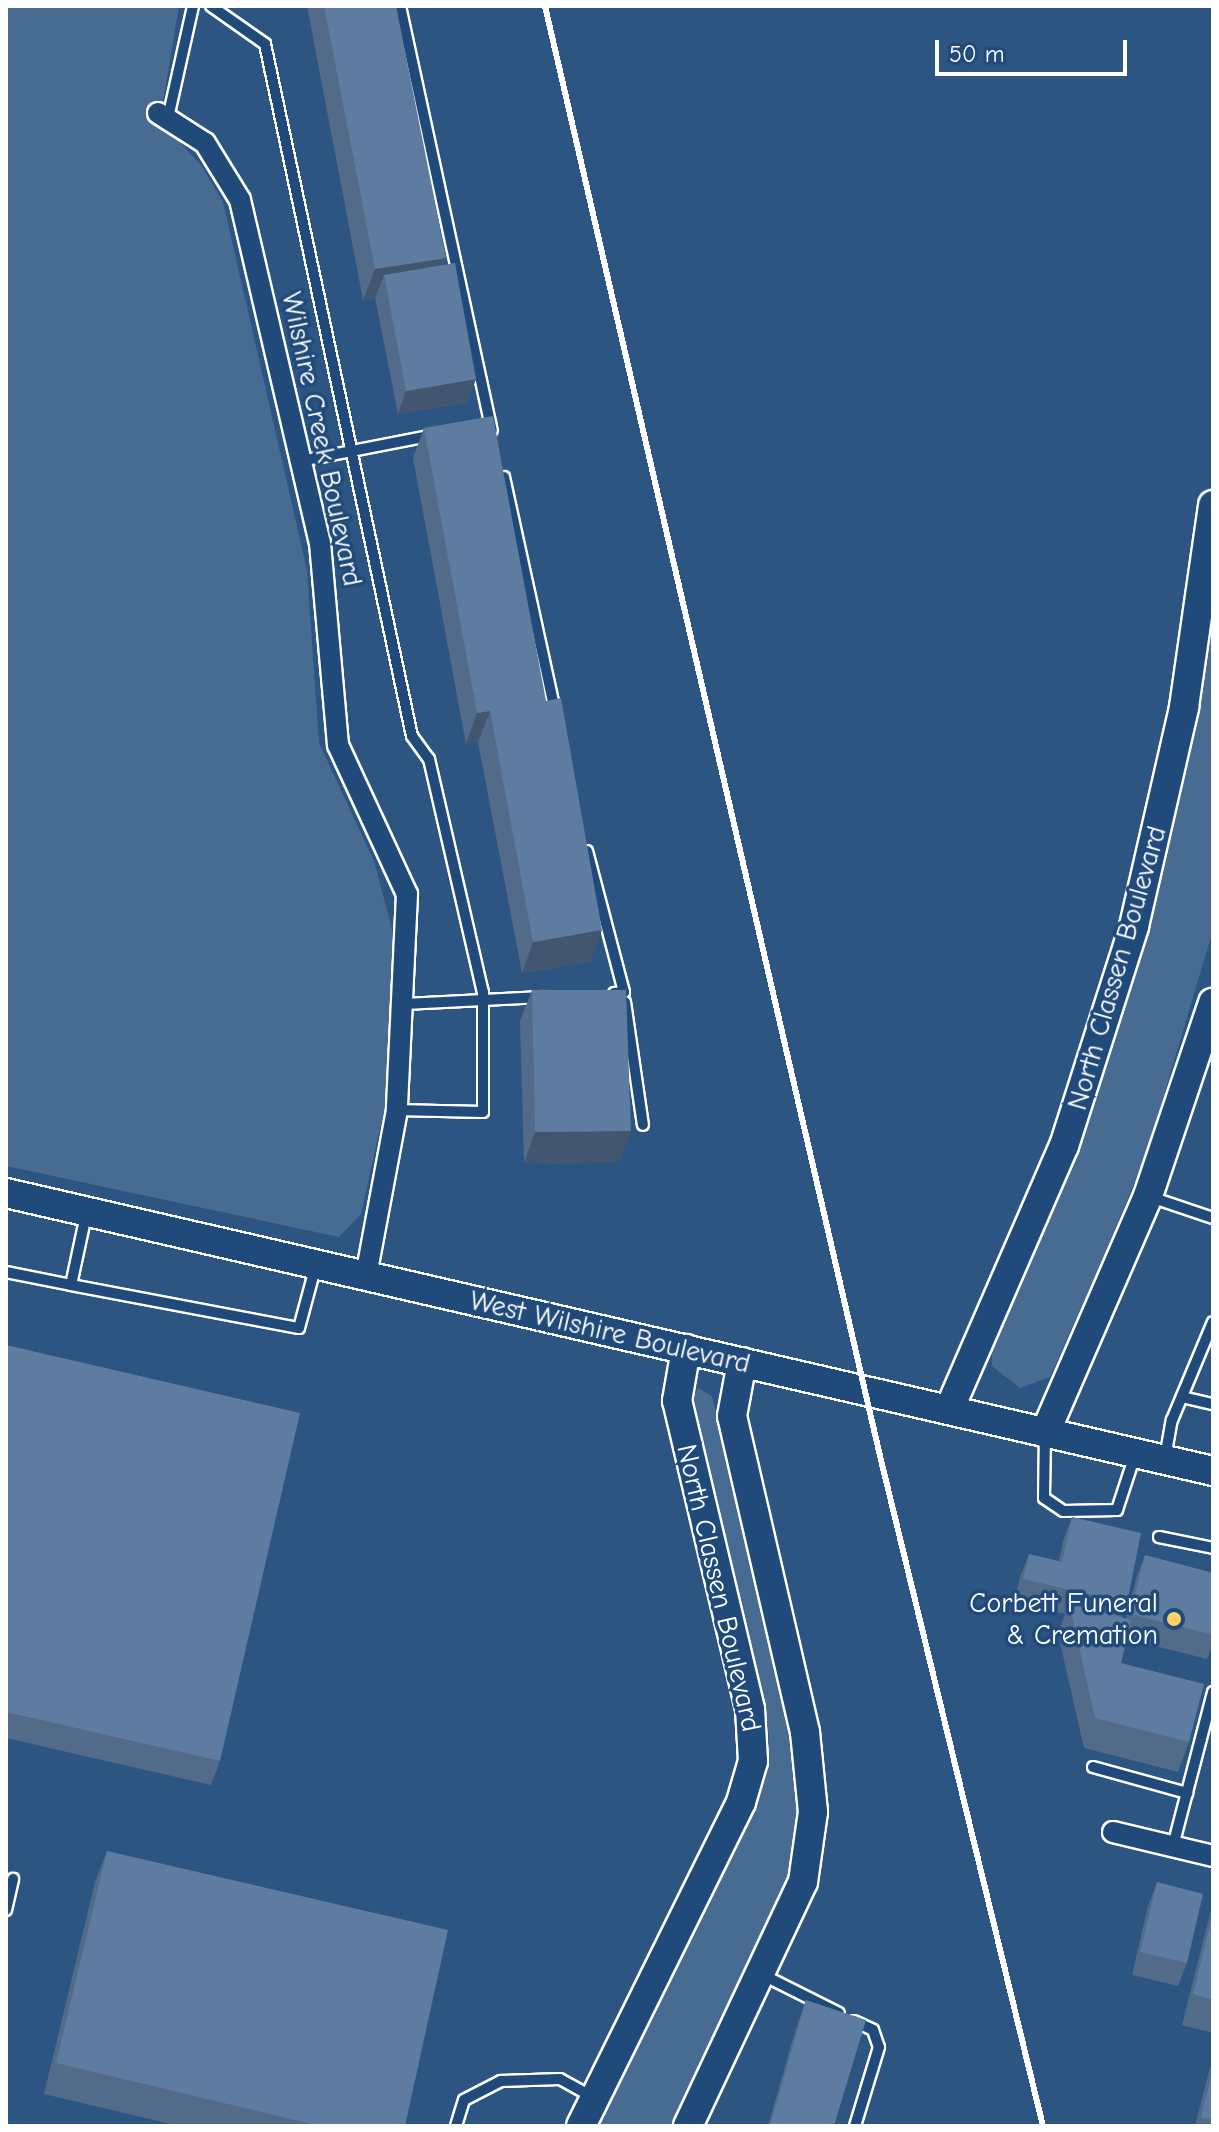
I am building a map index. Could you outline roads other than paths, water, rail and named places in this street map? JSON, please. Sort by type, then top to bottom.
[{"type":"street","name":"Wilshire Creek Boulevard","points":[[163,115],[205,143],[240,200],[301,461],[329,610],[338,745],[407,894],[405,1004],[397,1110],[366,1275]]},
{"type":"street","name":"North Classen Boulevard","points":[[949,1410],[1064,1146],[1134,926],[1181,721],[1213,505]]},
{"type":"street","points":[[1045,1433],[1148,1196],[1213,1003]]},
{"type":"street","name":"West Wilshire Boulevard","points":[[6,1193],[1213,1471]]},
{"type":"street","name":"North Classen Boulevard","points":[[581,2126],[741,1802],[753,1761],[750,1709],[677,1401],[686,1349]]},
{"type":"street","name":"North Classen Boulevard","points":[[688,2126],[803,1882],[813,1812],[805,1732],[732,1416],[742,1362]]},
{"type":"street","points":[[1113,1832],[1213,1856]]},
{"type":"lane","points":[[163,115],[193,6]]},
{"type":"lane","points":[[211,6],[265,44],[355,451],[412,736],[429,759],[483,999],[483,1112],[397,1110]]},
{"type":"lane","points":[[400,6],[494,438]]},
{"type":"lane","points":[[475,426],[490,423]]},
{"type":"lane","points":[[301,461],[445,432]]},
{"type":"lane","points":[[502,468],[558,728]]},
{"type":"lane","points":[[582,833],[624,992],[643,1125]]},
{"type":"lane","points":[[593,994],[624,992]]},
{"type":"lane","points":[[405,1004],[561,996]]},
{"type":"lane","points":[[1148,1196],[1213,1218]]},
{"type":"lane","points":[[71,1285],[87,1211]]},
{"type":"lane","points":[[6,1272],[299,1328],[316,1264]]},
{"type":"lane","points":[[1164,1460],[1182,1397],[1213,1322]]},
{"type":"lane","points":[[1182,1397],[1213,1404]]},
{"type":"lane","points":[[1045,1433],[1044,1498],[1063,1511],[1117,1510],[1135,1454]]},
{"type":"lane","points":[[1159,1537],[1213,1548]]},
{"type":"lane","points":[[1173,1846],[1212,1696],[1197,1696]]},
{"type":"lane","points":[[1093,1767],[1187,1793]]},
{"type":"lane","points":[[6,1910],[13,1879]]},
{"type":"lane","points":[[760,1974],[873,2030],[879,2047],[855,2126]]},
{"type":"lane","points":[[456,2126],[464,2100],[501,2081],[560,2079],[593,2097]]},
{"type":"railway","points":[[545,6],[881,1460],[1043,2126]]},
{"type":"place","name":"Corbett Funeral & Cremation","points":[[1174,1619]]}]
